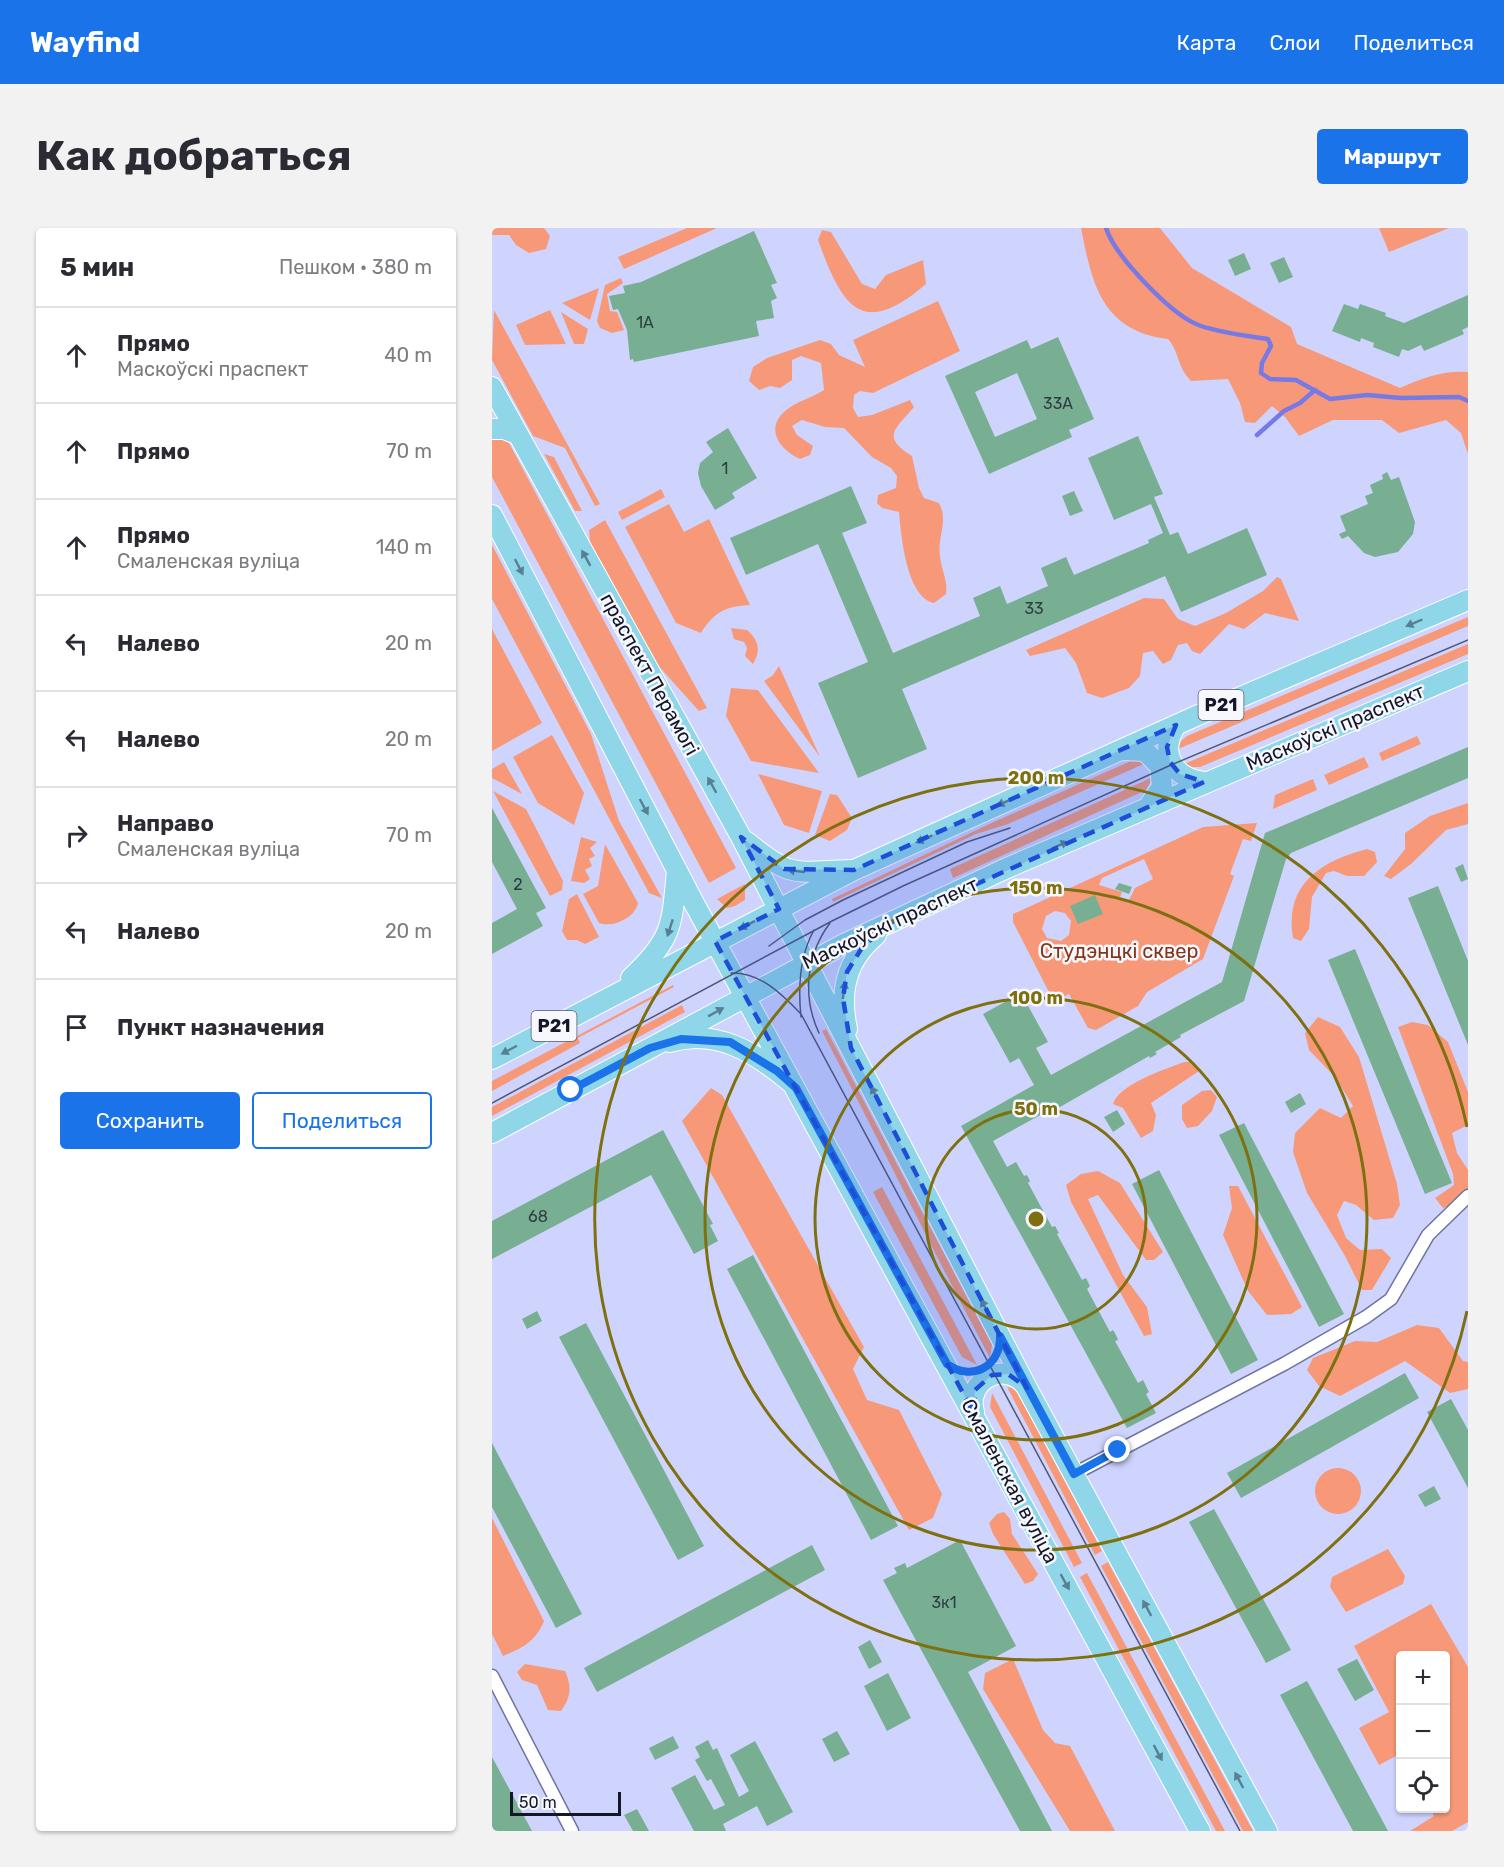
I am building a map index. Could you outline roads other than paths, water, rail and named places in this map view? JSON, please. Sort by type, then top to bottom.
[{"type":"main road","name":"праспект Перамогі","points":[[493,395],[517,434],[741,837],[807,962]]},
{"type":"main road","points":[[492,429],[504,429],[517,434]]},
{"type":"main road","points":[[492,515],[716,941]]},
{"type":"main road","name":"Р21","points":[[492,1059],[854,870],[1176,725],[1468,600]]},
{"type":"main road","name":"Маскоўскі праспект","points":[[492,1132],[807,962],[1007,868],[1468,671]]},
{"type":"main road","points":[[1176,725],[1167,747],[1170,762],[1180,774],[1204,782]]},
{"type":"main road","points":[[1117,752],[1131,748],[1145,752],[1160,766],[1162,787],[1156,800],[1144,809]]},
{"type":"main road","points":[[741,837],[784,869],[796,872],[854,870]]},
{"type":"main road","points":[[616,993],[657,953],[665,940],[672,923],[677,870]]},
{"type":"main road","points":[[851,1048],[843,998],[848,972],[863,946],[892,922]]},
{"type":"main road","name":"Смаленская вуліца","points":[[716,941],[1200,1831]]},
{"type":"main road","points":[[807,962],[1027,1389],[1267,1831]]},
{"type":"main road","points":[[650,1048],[681,1039],[730,1042],[777,1071],[796,1088]]},
{"type":"main road","points":[[947,1364],[966,1372],[984,1368],[996,1357],[1000,1336]]},
{"type":"main road","points":[[974,1413],[972,1398],[975,1390],[985,1378],[1008,1374],[1016,1377],[1027,1389]]},
{"type":"street","points":[[1074,1474],[1284,1364],[1374,1311],[1391,1299],[1428,1235],[1468,1196]]},
{"type":"street","points":[[492,1676],[572,1831]]},
{"type":"waterway","points":[[1106,228],[1111,240],[1131,268],[1158,296],[1185,318],[1212,329],[1268,339],[1271,346],[1262,363],[1261,373],[1270,379],[1296,380],[1330,399],[1367,395],[1401,398],[1459,397],[1468,401]]},
{"type":"waterway","points":[[1257,435],[1284,411],[1300,403],[1315,390]]},
{"type":"tram line","points":[[492,1103],[832,921],[903,886],[1171,765],[1468,640]]},
{"type":"tram line","points":[[769,946],[805,920],[843,900],[967,842],[1010,828]]},
{"type":"tram line","points":[[819,1033],[810,1005],[809,976],[816,949],[830,923]]},
{"type":"tram line","points":[[801,1017],[801,972],[809,940],[814,930]]},
{"type":"tram line","points":[[731,973],[752,976],[761,980],[778,992],[801,1014],[1240,1831]]},
{"type":"park label","name":"Студэнцкі сквер","points":[[1119,951]]}]
